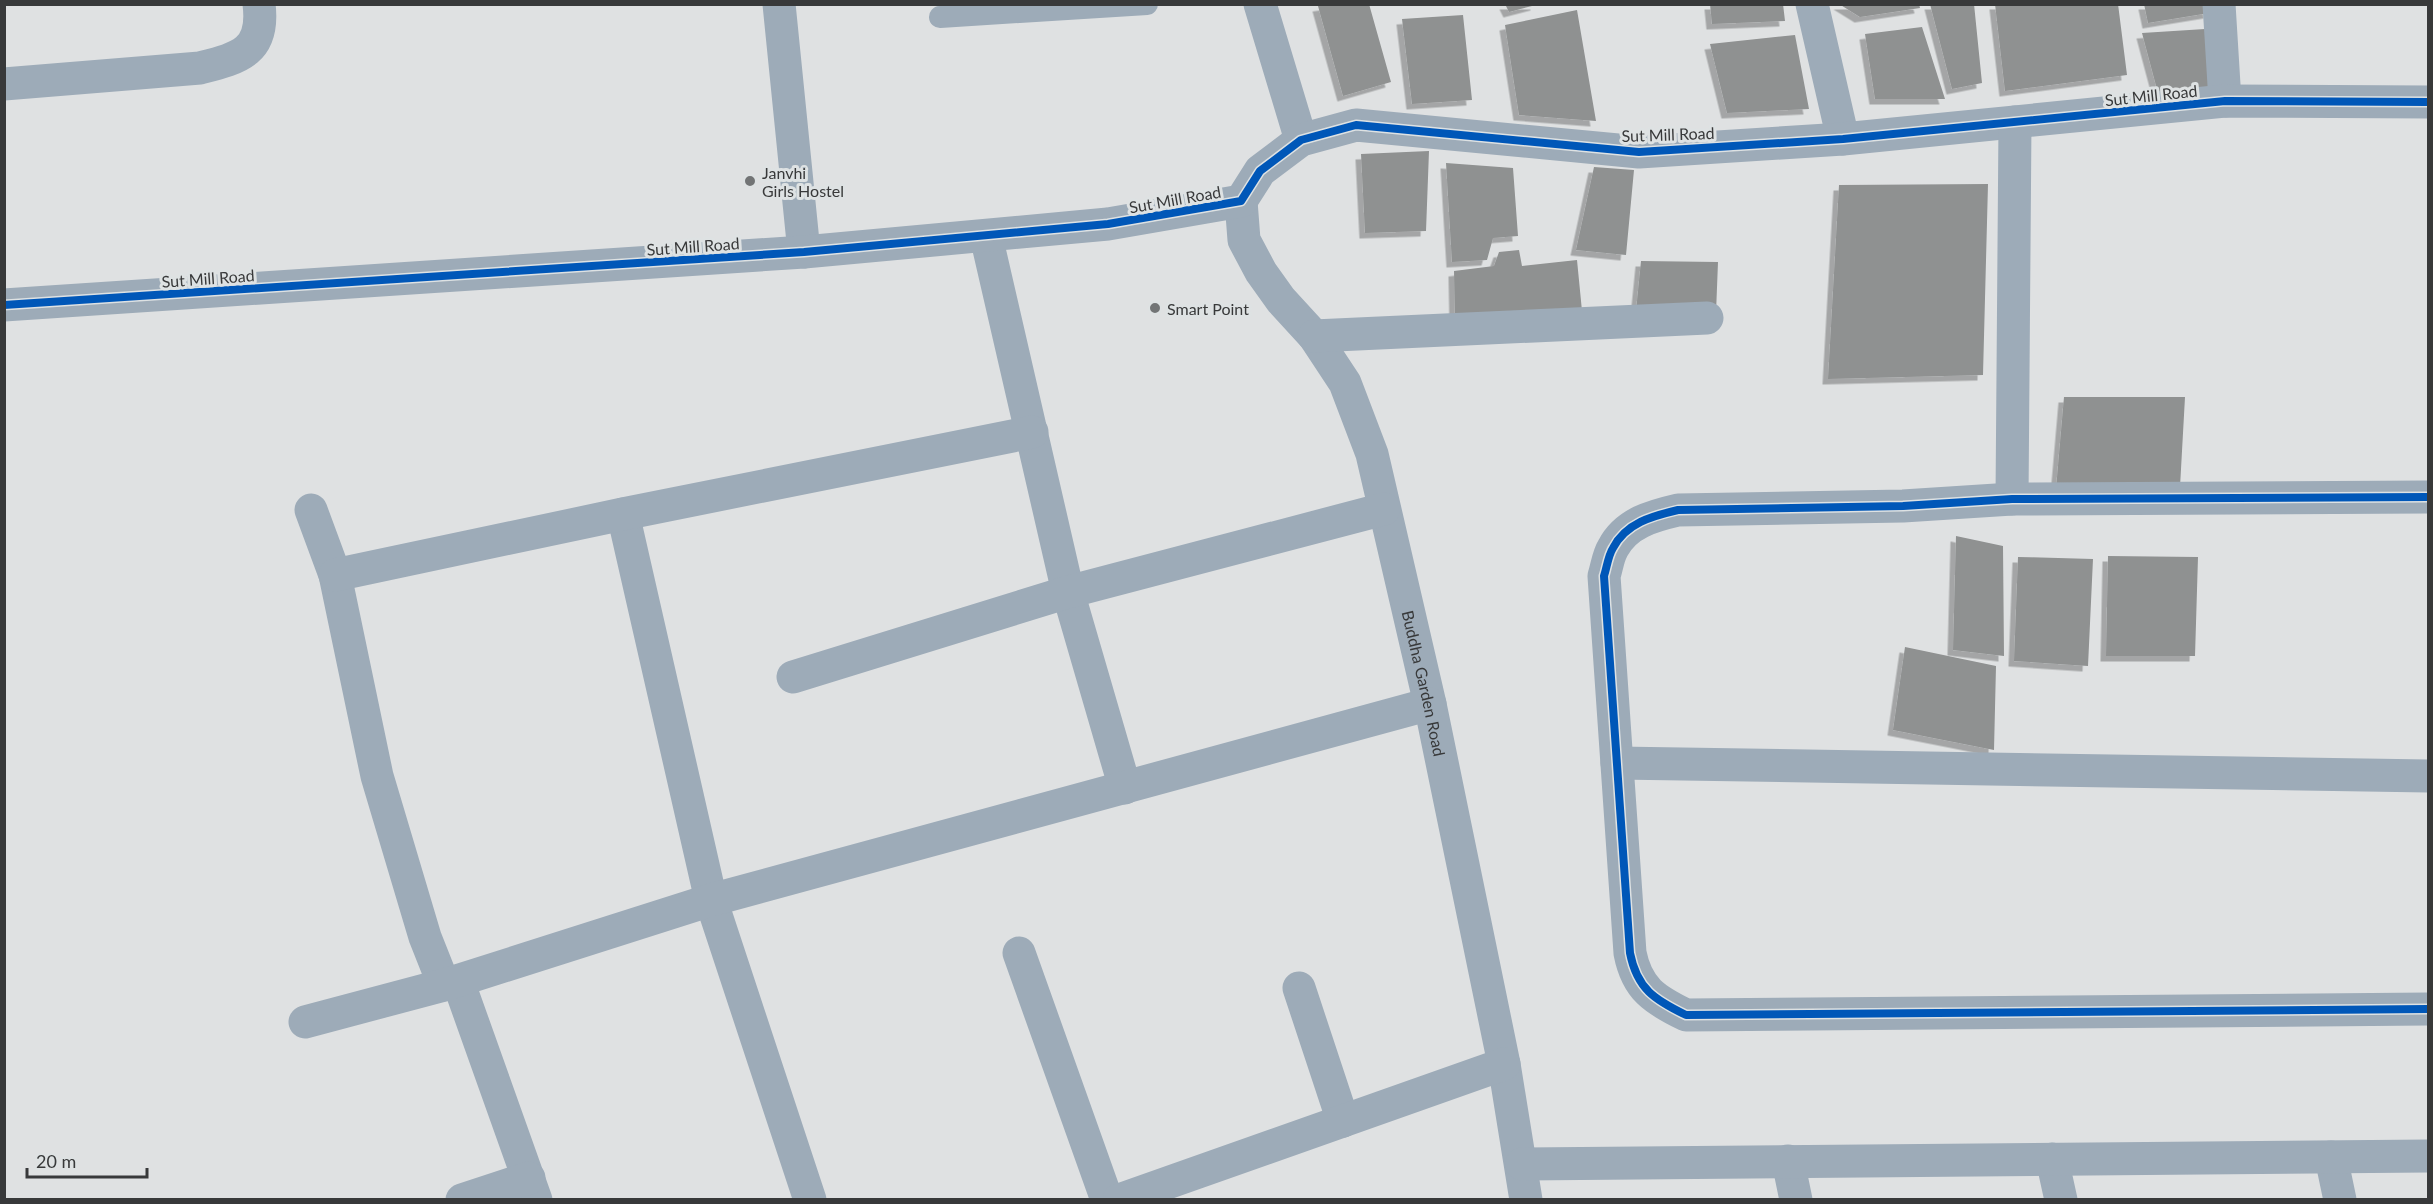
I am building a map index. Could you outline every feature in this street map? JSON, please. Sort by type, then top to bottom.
[{"type":"street","points":[[4,84],[200,68],[228,60],[248,51],[258,38],[259,4]]},
{"type":"street","points":[[779,4],[804,252]]},
{"type":"street","points":[[1260,4],[1301,140]]},
{"type":"street","points":[[1812,4],[1843,139]]},
{"type":"street","points":[[2219,4],[2225,101]]},
{"type":"street","name":"Sut Mill Road","points":[[4,305],[804,252],[1108,224],[1241,201],[1260,171],[1301,140],[1356,125],[1639,152],[1843,139],[2225,101],[2428,102]]},
{"type":"street","points":[[2012,499],[2015,122]]},
{"type":"street","name":"Buddha Garden Road","points":[[1241,201],[1244,240],[1261,272],[1281,300],[1314,336],[1345,383],[1372,454],[1430,704],[1504,1064],[1522,1164],[1526,1200]]},
{"type":"street","points":[[986,236],[1068,592],[1125,788]]},
{"type":"street","points":[[1314,336],[1707,318]]},
{"type":"street","points":[[335,575],[623,514],[1032,432]]},
{"type":"street","points":[[2428,497],[2012,499],[1903,506],[1677,510],[1647,518],[1627,530],[1613,548],[1604,576],[1630,953],[1633,971],[1642,986],[1660,1003],[1686,1015],[2428,1009]]},
{"type":"street","points":[[793,677],[1068,592],[1384,508]]},
{"type":"street","points":[[311,510],[335,575],[377,776],[425,937],[451,983],[533,1189],[462,1200]]},
{"type":"street","points":[[623,514],[711,900],[810,1200]]},
{"type":"street","points":[[305,1022],[451,983],[711,900],[1430,704]]},
{"type":"street","points":[[1617,763],[2428,776]]},
{"type":"street","points":[[1019,953],[1107,1200]]},
{"type":"street","points":[[1299,988],[1342,1121]]},
{"type":"street","points":[[1119,1200],[1504,1064]]},
{"type":"street","points":[[1522,1164],[2428,1156]]},
{"type":"street","points":[[2331,1157],[2340,1200]]},
{"type":"street","points":[[2052,1159],[2061,1200]]},
{"type":"street","points":[[1788,1161],[1796,1200]]},
{"type":"lane","points":[[940,17],[1147,4]]},
{"type":"building","points":[[1369,4],[1391,82],[1343,96],[1318,6]]},
{"type":"building","points":[[1505,4],[1536,4],[1536,5],[1509,12]]},
{"type":"building","points":[[1710,4],[1783,4],[1785,21],[1712,24]]},
{"type":"building","points":[[1839,4],[1919,4],[1920,8],[1860,17]]},
{"type":"building","points":[[1930,4],[1974,4],[1982,83],[1952,89]]},
{"type":"building","points":[[1995,4],[2118,4],[2127,75],[2005,91]]},
{"type":"building","points":[[2144,4],[2208,4],[2209,13],[2148,23]]},
{"type":"building","points":[[1577,10],[1596,121],[1519,115],[1505,25]]},
{"type":"building","points":[[1463,15],[1472,100],[1412,104],[1402,19]]},
{"type":"building","points":[[1922,27],[1945,99],[1875,99],[1865,34]]},
{"type":"building","points":[[2205,29],[2214,87],[2158,93],[2142,33]]},
{"type":"building","points":[[1795,35],[1809,109],[1727,113],[1710,44]]},
{"type":"building","points":[[1429,151],[1426,231],[1365,233],[1361,154]]},
{"type":"building","points":[[1446,163],[1513,168],[1518,236],[1493,238],[1487,260],[1452,262]]},
{"type":"building","points":[[1594,167],[1634,170],[1626,255],[1576,250]]},
{"type":"building","points":[[1988,184],[1983,375],[1828,379],[1839,185]]},
{"type":"building","points":[[1519,250],[1522,266],[1577,260],[1582,311],[1455,321],[1454,271],[1494,266],[1499,252]]},
{"type":"building","points":[[1641,261],[1718,262],[1716,313],[1636,311]]},
{"type":"building","points":[[2064,397],[2185,397],[2180,487],[2056,489]]},
{"type":"building","points":[[1956,536],[2003,546],[2004,656],[1953,650]]},
{"type":"building","points":[[2108,556],[2198,557],[2195,656],[2106,656]]},
{"type":"building","points":[[2018,557],[2093,559],[2088,666],[2014,661]]},
{"type":"building","points":[[1905,647],[1996,666],[1994,750],[1893,730]]},
{"type":"cycle path","points":[[4,305],[804,252],[1108,224],[1241,201],[1260,171],[1301,140],[1356,125],[1639,152],[1843,139],[2225,101],[2428,102]]},
{"type":"cycle path","points":[[2428,497],[2012,499],[1903,506],[1678,510],[1649,518],[1625,532],[1611,551],[1604,576],[1630,953],[1637,976],[1649,992],[1675,1010],[1686,1015],[2428,1009]]},
{"type":"place","name":"Janvhi Girls Hostel","points":[[750,181]]},
{"type":"place","name":"Smart Point","points":[[1155,308]]}]
